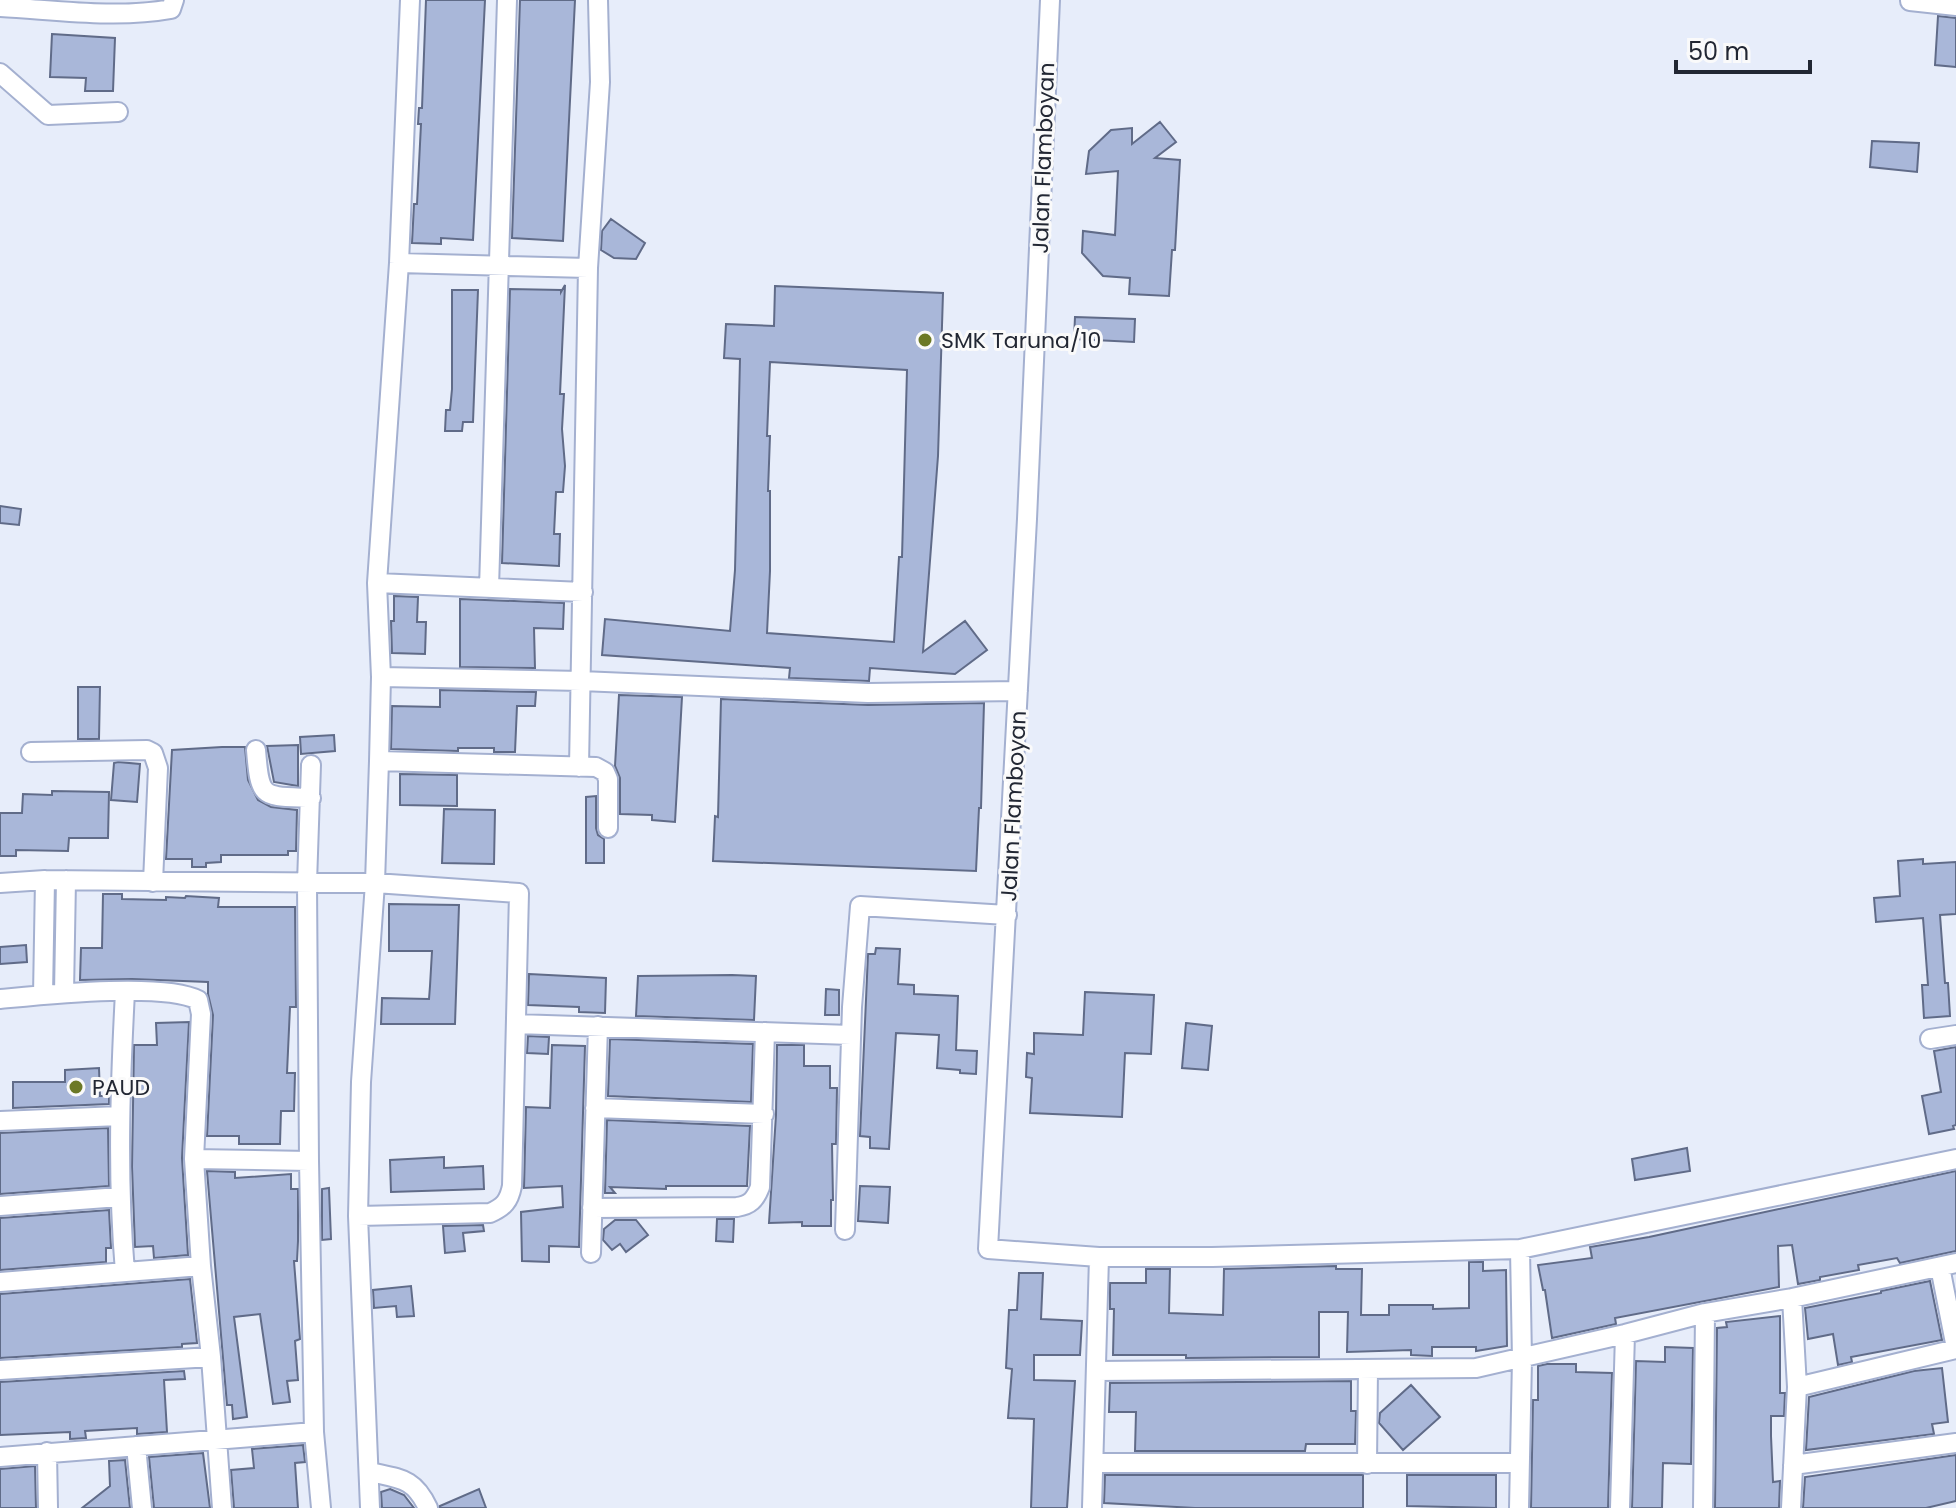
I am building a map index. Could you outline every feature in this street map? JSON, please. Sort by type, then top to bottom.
[{"type":"street","points":[[0,7],[156,12],[171,9],[174,0]]},
{"type":"street","points":[[370,1508],[358,1216],[361,1082],[375,883],[379,761],[381,677],[377,583],[399,263],[410,0]]},
{"type":"street","points":[[489,588],[507,0]]},
{"type":"street","points":[[579,767],[588,268],[600,82],[598,0]]},
{"type":"street","name":"Jalan Flamboyan","points":[[1050,0],[1007,915],[988,1249],[1099,1257]]},
{"type":"street","points":[[1910,1],[1956,6]]},
{"type":"street","points":[[0,73],[48,115],[118,112]]},
{"type":"street","points":[[399,263],[588,268]]},
{"type":"street","points":[[377,583],[583,592]]},
{"type":"street","points":[[381,677],[581,681],[868,693],[1018,691]]},
{"type":"street","points":[[31,752],[147,750],[153,753],[158,768],[153,882]]},
{"type":"street","points":[[256,750],[259,782],[263,790],[277,797],[311,798]]},
{"type":"street","points":[[379,761],[596,767],[605,772],[608,779],[608,828]]},
{"type":"street","points":[[311,765],[307,883],[309,1161],[314,1432],[321,1508]]},
{"type":"street","points":[[43,995],[45,880]]},
{"type":"street","points":[[64,993],[66,880]]},
{"type":"street","points":[[0,883],[66,880],[375,883],[519,893],[512,1186],[506,1203],[490,1213],[358,1216]]},
{"type":"street","points":[[845,1230],[851,1035],[860,906],[1007,915]]},
{"type":"street","points":[[0,999],[64,993],[125,992],[187,995],[198,1000],[201,1014],[194,1159],[222,1508]]},
{"type":"street","points":[[125,992],[119,1116],[119,1197],[125,1272]]},
{"type":"street","points":[[516,1024],[851,1035]]},
{"type":"street","points":[[591,1253],[598,1026]]},
{"type":"street","points":[[592,1208],[748,1205],[760,1187],[765,1032]]},
{"type":"street","points":[[1930,1039],[1956,1035]]},
{"type":"street","points":[[595,1108],[764,1114]]},
{"type":"street","points":[[0,1121],[119,1116]]},
{"type":"street","points":[[194,1159],[309,1161]]},
{"type":"street","points":[[1092,1508],[1099,1257],[1520,1249],[1956,1159]]},
{"type":"street","points":[[0,1206],[119,1197]]},
{"type":"street","points":[[1519,1508],[1522,1359],[1520,1249]]},
{"type":"street","points":[[1096,1371],[1476,1368],[1705,1313],[1948,1265],[1956,1348],[1797,1387]]},
{"type":"street","points":[[0,1282],[201,1266]]},
{"type":"street","points":[[1791,1508],[1797,1387],[1792,1298]]},
{"type":"street","points":[[1703,1508],[1705,1313]]},
{"type":"street","points":[[1620,1508],[1625,1334]]},
{"type":"street","points":[[0,1370],[211,1357]]},
{"type":"street","points":[[1367,1464],[1368,1369]]},
{"type":"street","points":[[0,1457],[314,1432]]},
{"type":"street","points":[[1793,1465],[1956,1443]]},
{"type":"street","points":[[136,1446],[142,1508]]},
{"type":"street","points":[[47,1452],[48,1508]]},
{"type":"street","points":[[1094,1463],[1520,1463]]},
{"type":"street","points":[[370,1472],[410,1482],[421,1493],[428,1508]]},
{"type":"building","points":[[426,0],[485,0],[473,240],[441,238],[441,244],[412,243],[414,204],[417,204],[421,124],[418,124],[419,108],[422,108]]},
{"type":"building","points":[[520,0],[575,0],[563,241],[512,238]]},
{"type":"building","points":[[1938,16],[1956,18],[1956,67],[1935,65]]},
{"type":"building","points":[[52,34],[115,38],[113,91],[85,91],[86,78],[50,77]]},
{"type":"building","points":[[1160,122],[1176,142],[1155,158],[1180,160],[1169,296],[1129,294],[1130,278],[1103,276],[1082,253],[1083,231],[1115,235],[1118,171],[1086,174],[1089,151],[1111,130],[1132,128],[1132,144]]},
{"type":"building","points":[[1872,141],[1919,143],[1917,172],[1870,167]]},
{"type":"building","points":[[611,219],[645,243],[636,259],[614,258],[601,250],[602,231]]},
{"type":"building","points":[[565,285],[560,394],[564,394],[562,429],[565,466],[563,492],[556,492],[554,534],[560,534],[559,566],[502,563],[510,289],[561,292]]},
{"type":"building","points":[[775,286],[943,293],[938,456],[923,652],[965,621],[987,650],[955,674],[870,668],[869,681],[789,678],[790,668],[602,655],[605,619],[730,631],[735,570],[740,359],[724,358],[726,324],[774,326]],"holes":[[[770,362],[907,370],[902,557],[899,557],[894,642],[767,633]]]},
{"type":"building","points":[[452,290],[478,290],[473,422],[463,422],[462,431],[445,431],[446,410],[450,410],[452,389]]},
{"type":"building","points":[[1075,317],[1135,319],[1134,342],[1074,339]]},
{"type":"building","points":[[0,506],[21,509],[19,525],[0,523]]},
{"type":"building","points":[[394,596],[418,597],[417,622],[426,622],[425,654],[392,653]]},
{"type":"building","points":[[460,599],[564,603],[563,629],[534,628],[535,668],[460,667]]},
{"type":"building","points":[[78,687],[100,687],[99,739],[78,739]]},
{"type":"building","points":[[440,690],[536,692],[535,706],[517,706],[515,752],[494,752],[494,748],[458,748],[458,751],[391,749],[392,706],[440,707]]},
{"type":"building","points":[[619,695],[682,697],[675,822],[652,820],[652,815],[620,814],[620,778],[615,766]]},
{"type":"building","points":[[721,699],[868,705],[984,703],[976,871],[713,861],[715,816],[718,817]]},
{"type":"building","points":[[334,735],[335,751],[301,754],[300,737]]},
{"type":"building","points":[[298,745],[298,786],[274,782],[267,746]]},
{"type":"building","points":[[245,747],[248,780],[258,800],[271,807],[297,810],[296,851],[288,851],[288,855],[221,855],[221,862],[206,863],[206,867],[192,867],[192,859],[166,859],[172,750]]},
{"type":"building","points":[[114,763],[140,764],[137,802],[111,800]]},
{"type":"building","points":[[400,774],[457,775],[457,806],[400,805]]},
{"type":"building","points":[[52,791],[109,792],[108,838],[69,838],[68,851],[16,850],[16,856],[0,856],[0,813],[22,813],[23,794],[52,795]]},
{"type":"building","points":[[596,796],[596,828],[598,835],[604,839],[604,863],[586,863],[586,797]]},
{"type":"building","points":[[444,809],[495,810],[494,864],[442,863]]},
{"type":"building","points":[[1923,859],[1923,864],[1956,862],[1956,914],[1940,915],[1950,1016],[1924,1018],[1922,985],[1928,985],[1923,918],[1876,922],[1874,898],[1900,896],[1898,861]]},
{"type":"building","points":[[103,894],[122,894],[122,899],[219,898],[218,907],[295,907],[296,1007],[290,1007],[287,1073],[295,1073],[294,1111],[281,1111],[280,1144],[239,1144],[239,1136],[207,1136],[213,1015],[208,982],[80,980],[81,948],[102,948]]},
{"type":"building","points":[[389,904],[459,905],[455,1024],[381,1024],[382,998],[429,999],[430,986],[432,951],[389,951]]},
{"type":"building","points":[[26,945],[27,962],[0,964],[0,947]]},
{"type":"building","points":[[876,948],[900,949],[898,984],[914,985],[914,994],[958,996],[956,1050],[977,1051],[976,1074],[937,1068],[939,1035],[896,1033],[889,1149],[870,1148],[870,1137],[860,1136],[868,954],[875,954]]},
{"type":"building","points":[[529,974],[606,978],[605,1013],[579,1012],[579,1007],[528,1005]]},
{"type":"building","points":[[638,976],[756,976],[754,1020],[636,1016]]},
{"type":"building","points":[[826,989],[839,990],[839,1015],[825,1015]]},
{"type":"building","points":[[1085,992],[1154,995],[1151,1054],[1125,1053],[1122,1117],[1030,1113],[1032,1078],[1026,1077],[1027,1053],[1034,1054],[1034,1033],[1083,1035]]},
{"type":"building","points":[[189,1022],[182,1158],[188,1255],[154,1258],[153,1246],[135,1247],[132,1167],[134,1045],[157,1045],[156,1023]]},
{"type":"building","points":[[1186,1023],[1212,1026],[1208,1070],[1182,1068]]},
{"type":"building","points":[[528,1036],[549,1037],[548,1054],[527,1053]]},
{"type":"building","points":[[610,1039],[753,1044],[751,1102],[608,1096]]},
{"type":"building","points":[[552,1045],[585,1046],[579,1247],[549,1246],[549,1262],[522,1261],[521,1212],[563,1207],[562,1186],[524,1188],[526,1107],[550,1108]]},
{"type":"building","points":[[777,1045],[804,1045],[804,1066],[830,1066],[830,1088],[837,1088],[836,1144],[832,1144],[831,1226],[802,1226],[802,1222],[769,1223]]},
{"type":"building","points":[[1956,1047],[1956,1125],[1954,1129],[1929,1134],[1922,1096],[1941,1092],[1934,1051]]},
{"type":"building","name":"PAUD","points":[[99,1068],[100,1096],[109,1096],[109,1104],[13,1108],[13,1082],[65,1082],[65,1070]]},
{"type":"building","points":[[607,1120],[750,1126],[747,1186],[666,1186],[666,1189],[610,1187],[615,1193],[605,1193]]},
{"type":"building","points":[[108,1128],[109,1186],[0,1194],[0,1133]]},
{"type":"building","points":[[1687,1148],[1690,1171],[1635,1180],[1632,1159]]},
{"type":"building","points":[[444,1157],[444,1168],[483,1166],[484,1189],[391,1192],[390,1160]]},
{"type":"building","points":[[207,1171],[235,1172],[235,1178],[291,1174],[291,1189],[298,1189],[297,1261],[294,1261],[300,1339],[295,1341],[298,1380],[287,1381],[290,1402],[273,1404],[260,1314],[234,1317],[247,1417],[233,1419],[232,1405],[227,1405]]},
{"type":"building","points":[[1956,1171],[1956,1251],[1900,1263],[1897,1258],[1858,1265],[1859,1270],[1798,1284],[1792,1245],[1778,1246],[1779,1287],[1615,1318],[1616,1324],[1552,1338],[1538,1265],[1592,1258],[1590,1247]]},
{"type":"building","points":[[860,1186],[890,1187],[888,1223],[858,1221]]},
{"type":"building","points":[[329,1188],[331,1239],[322,1240],[322,1189]]},
{"type":"building","points":[[109,1210],[111,1248],[106,1248],[106,1262],[0,1270],[0,1218]]},
{"type":"building","points":[[717,1219],[734,1219],[733,1242],[716,1241]]},
{"type":"building","points":[[615,1220],[636,1220],[648,1235],[626,1252],[620,1244],[612,1250],[603,1240],[604,1229]]},
{"type":"building","points":[[483,1225],[484,1231],[463,1233],[465,1251],[445,1253],[443,1226]]},
{"type":"building","points":[[1469,1262],[1483,1262],[1483,1271],[1506,1270],[1507,1346],[1476,1351],[1476,1347],[1432,1347],[1432,1356],[1411,1355],[1411,1350],[1347,1352],[1348,1312],[1319,1312],[1319,1357],[1113,1355],[1114,1309],[1110,1309],[1110,1283],[1146,1283],[1146,1269],[1170,1269],[1169,1313],[1223,1315],[1224,1269],[1336,1266],[1336,1269],[1362,1269],[1361,1315],[1389,1315],[1389,1305],[1469,1308]]},
{"type":"building","points":[[1019,1273],[1043,1273],[1041,1319],[1082,1321],[1080,1355],[1034,1355],[1034,1380],[1075,1381],[1067,1508],[1031,1508],[1034,1419],[1008,1418],[1012,1369],[1006,1368],[1009,1310],[1017,1310]]},
{"type":"building","points":[[190,1279],[197,1343],[182,1344],[182,1347],[0,1358],[0,1294]]},
{"type":"building","points":[[1930,1281],[1942,1340],[1851,1357],[1852,1362],[1838,1365],[1833,1334],[1808,1339],[1805,1308]]},
{"type":"building","points":[[411,1286],[414,1316],[397,1317],[396,1306],[374,1308],[373,1290]]},
{"type":"building","points":[[1780,1316],[1780,1393],[1785,1393],[1784,1416],[1771,1416],[1773,1482],[1780,1481],[1779,1508],[1715,1508],[1717,1328],[1727,1327],[1726,1322]]},
{"type":"building","points":[[1665,1347],[1693,1348],[1691,1464],[1663,1463],[1662,1508],[1632,1508],[1636,1361],[1665,1362]]},
{"type":"building","points":[[1576,1364],[1576,1372],[1612,1373],[1608,1508],[1531,1508],[1533,1400],[1538,1400],[1538,1366]]},
{"type":"building","points":[[1942,1368],[1948,1422],[1932,1424],[1934,1434],[1806,1450],[1809,1397],[1914,1371]]},
{"type":"building","points":[[184,1371],[185,1379],[164,1380],[167,1432],[137,1434],[137,1428],[85,1431],[86,1438],[70,1439],[70,1432],[0,1435],[0,1382]]},
{"type":"building","points":[[1351,1381],[1351,1411],[1356,1411],[1355,1444],[1306,1444],[1305,1451],[1135,1451],[1136,1412],[1109,1412],[1110,1383]]},
{"type":"building","points":[[1411,1385],[1440,1417],[1403,1450],[1379,1423],[1380,1413]]},
{"type":"building","points":[[303,1445],[305,1462],[295,1463],[298,1508],[234,1508],[231,1470],[254,1468],[252,1449]]},
{"type":"building","points":[[203,1453],[210,1508],[154,1508],[149,1457]]},
{"type":"building","points":[[1956,1455],[1956,1501],[1926,1508],[1803,1508],[1805,1477]]},
{"type":"building","points":[[125,1460],[130,1508],[82,1508],[110,1486],[109,1461]]},
{"type":"building","points":[[35,1466],[36,1508],[0,1508],[0,1469]]},
{"type":"building","points":[[1105,1475],[1363,1475],[1363,1508],[1195,1508],[1104,1503]]},
{"type":"building","points":[[1407,1475],[1496,1475],[1496,1508],[1407,1506]]},
{"type":"building","points":[[390,1489],[404,1495],[414,1508],[382,1508],[381,1492]]},
{"type":"building","points":[[479,1489],[486,1508],[440,1508],[440,1506]]},
{"type":"place","name":"SMK Taruna/10","points":[[925,340]]},
{"type":"place","name":"PAUD","points":[[76,1087]]}]
